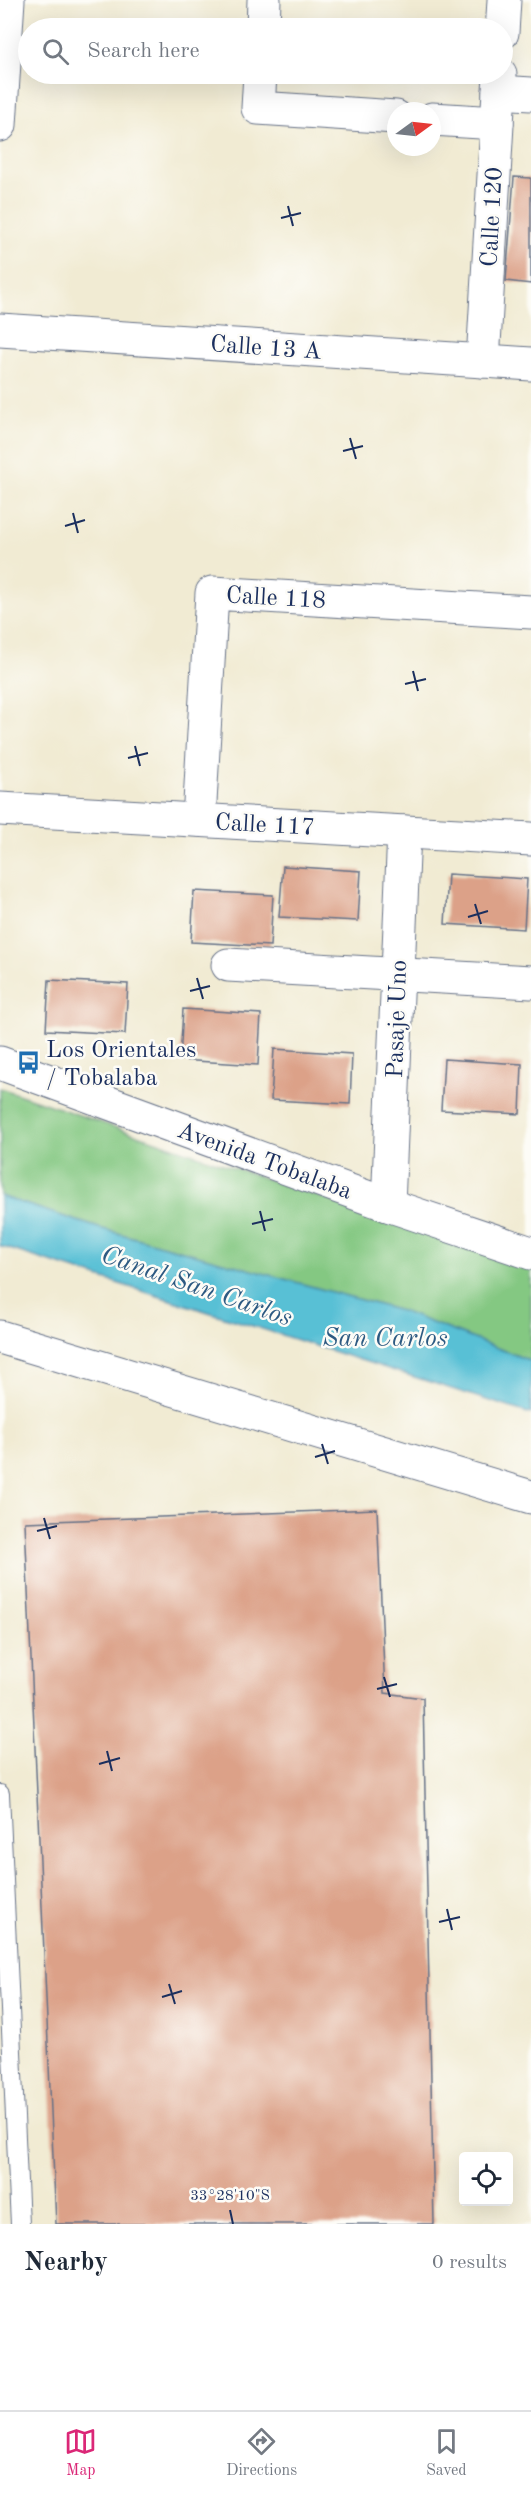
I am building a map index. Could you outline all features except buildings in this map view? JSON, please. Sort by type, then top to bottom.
[{"type":"street","points":[[0,125],[8,0]]},
{"type":"street","points":[[263,18],[264,0]]},
{"type":"street","points":[[503,18],[504,0]]},
{"type":"street","points":[[259,84],[258,108],[387,116]]},
{"type":"street","points":[[441,116],[499,96],[531,94]]},
{"type":"street","name":"Calle 120","points":[[483,361],[499,96]]},
{"type":"street","name":"Calle 13 A","points":[[0,330],[531,364]]},
{"type":"street","name":"Calle 118","points":[[199,820],[212,593],[531,612]]},
{"type":"street","name":"Calle 117","points":[[0,809],[531,839]]},
{"type":"street","name":"Pasaje Uno","points":[[388,1205],[404,832]]},
{"type":"street","points":[[228,964],[531,982]]},
{"type":"street","name":"Avenida Tobalaba","points":[[0,1063],[388,1205],[531,1253]]},
{"type":"street","points":[[0,1337],[531,1497]]},
{"type":"lane","points":[[0,1794],[20,2224]]},
{"type":"green space","points":[[0,1088],[531,1269],[531,1361],[401,1311],[99,1228],[0,1196]]},
{"type":"water","name":"San Carlos","points":[[0,1196],[99,1228],[401,1311],[531,1361],[531,1414],[0,1246]]},
{"type":"place","name":"Los Orientales / Tobalaba","points":[[28,1063]]},
{"type":"water label","name":"Canal San Carlos","points":[[197,1285]]}]
